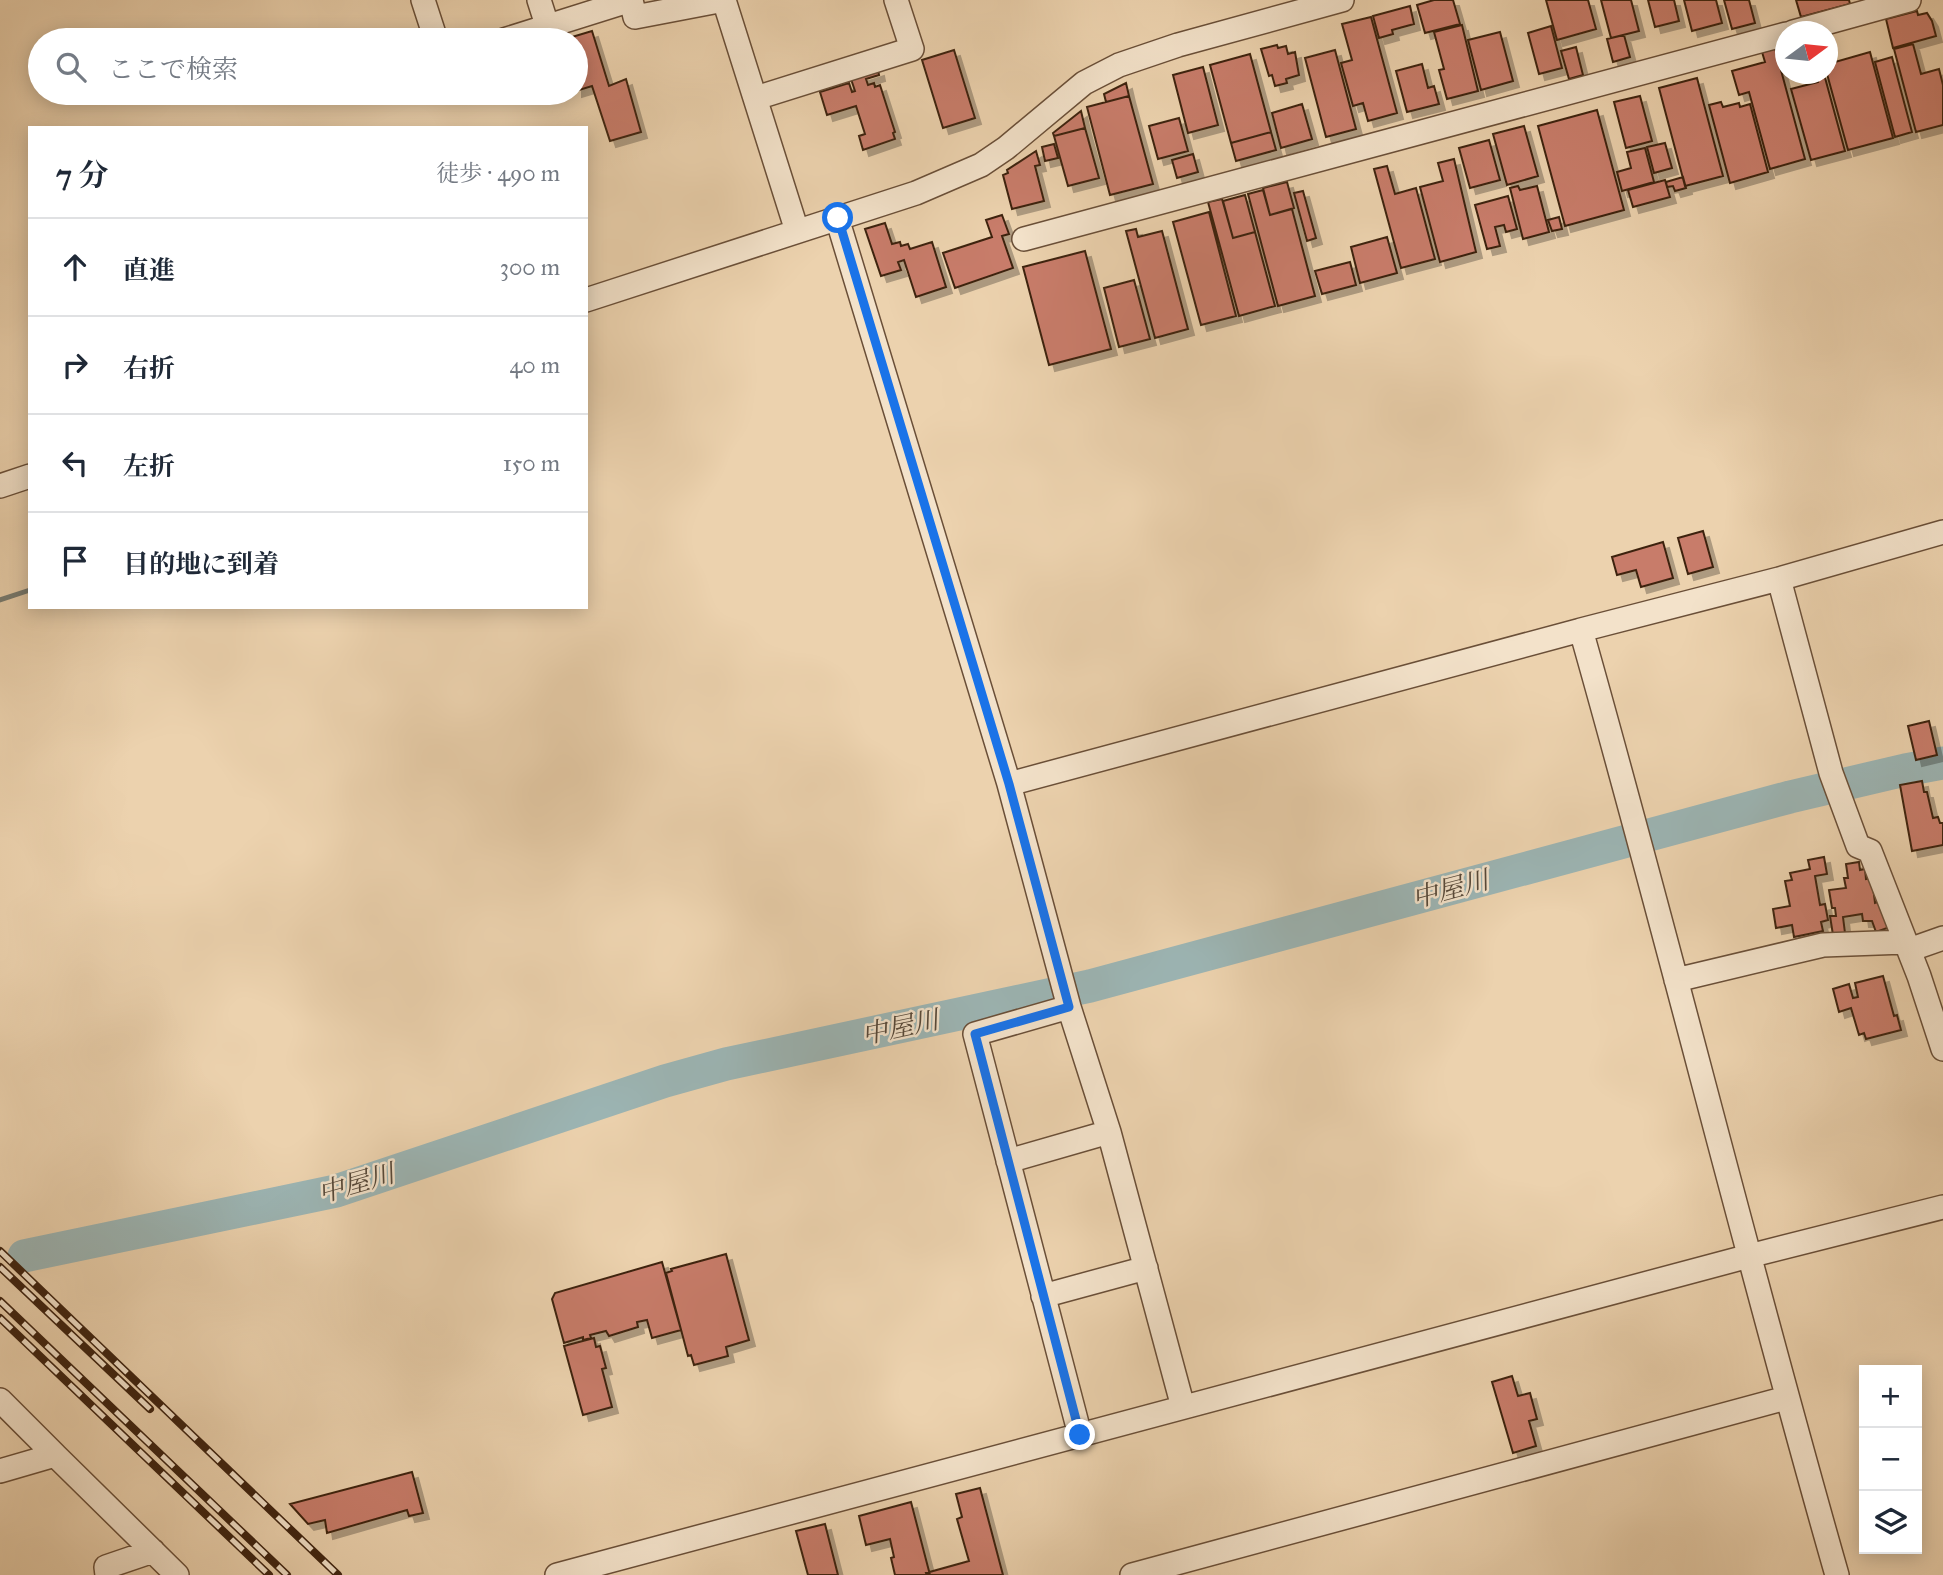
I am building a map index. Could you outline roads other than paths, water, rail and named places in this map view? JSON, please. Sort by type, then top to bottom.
[{"type":"street","points":[[423,0],[432,28]]},
{"type":"street","points":[[539,0],[547,25]]},
{"type":"street","points":[[538,28],[631,0],[635,17],[724,0],[797,231]]},
{"type":"street","points":[[756,98],[912,49],[897,0]]},
{"type":"street","points":[[588,299],[916,193],[981,165],[1006,148],[1084,83],[1119,65],[1178,45],[1342,0]]},
{"type":"street","points":[[1833,21],[1909,0]]},
{"type":"street","points":[[1024,239],[1775,36]]},
{"type":"street","points":[[838,218],[1009,784],[1066,996],[1109,1132],[1183,1407]]},
{"type":"street","points":[[0,486],[28,477]]},
{"type":"street","points":[[1009,784],[1779,579],[1943,532]]},
{"type":"street","points":[[1779,579],[1831,774],[1858,846],[1870,851],[1943,1049]]},
{"type":"street","points":[[1581,630],[1642,847],[1786,1398],[1837,1575]]},
{"type":"street","points":[[1676,980],[1822,945],[1907,946],[1943,938]]},
{"type":"street","points":[[1066,996],[975,1034],[1080,1435]]},
{"type":"street","points":[[1008,1161],[1109,1132]]},
{"type":"street","points":[[558,1575],[1749,1256],[1943,1207]]},
{"type":"street","points":[[1043,1296],[1146,1268]]},
{"type":"street","points":[[1132,1575],[1786,1398]]},
{"type":"street","points":[[0,1400],[177,1575]]},
{"type":"street","points":[[0,1471],[55,1455]]},
{"type":"street","points":[[107,1575],[106,1567],[153,1551]]},
{"type":"waterway","points":[[0,600],[28,591]]},
{"type":"waterway","name":"中屋川","points":[[24,1256],[336,1191],[665,1081],[726,1064],[1090,986],[1790,797],[1943,763]]},
{"type":"railway","points":[[0,1251],[338,1575]]},
{"type":"railway","points":[[0,1267],[150,1409]]},
{"type":"railway","points":[[0,1301],[287,1575]]},
{"type":"railway","points":[[0,1318],[269,1575]]}]
